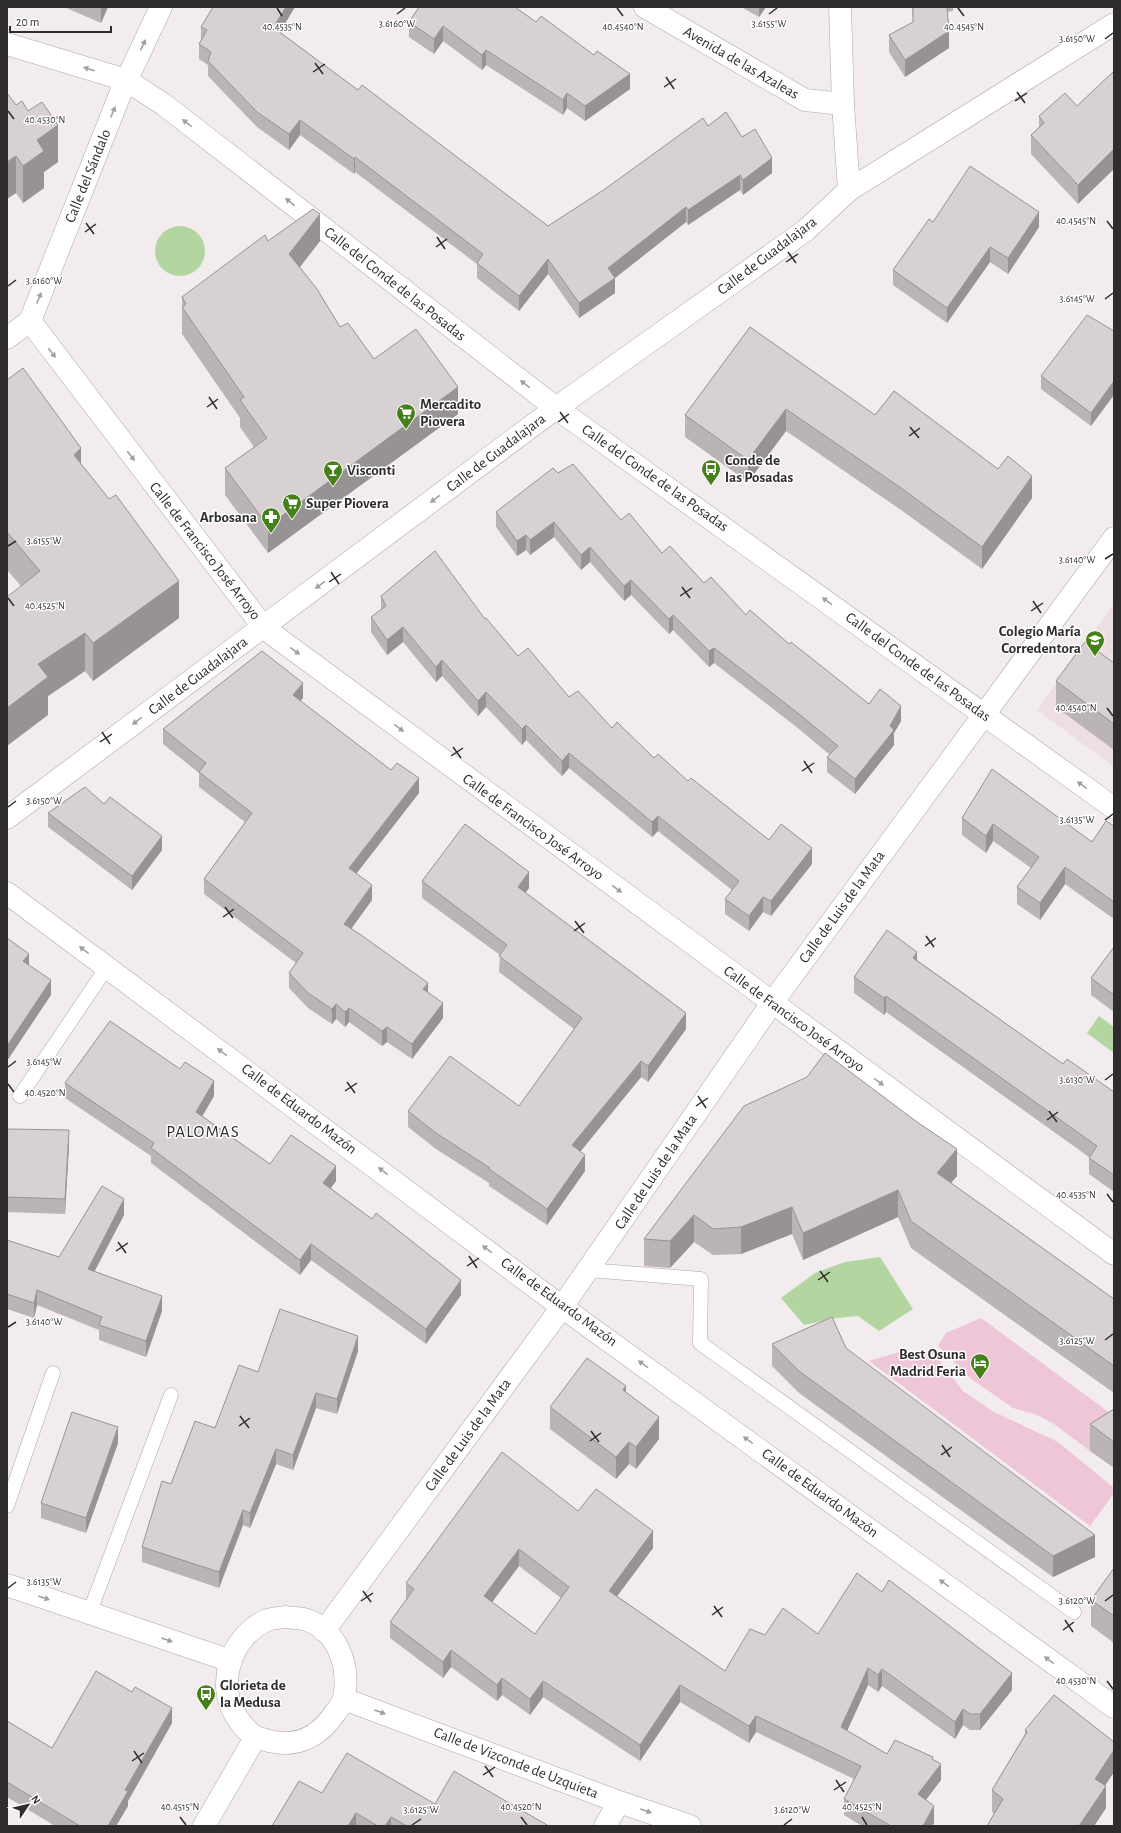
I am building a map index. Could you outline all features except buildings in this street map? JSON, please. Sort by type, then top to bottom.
[{"type":"street","name":"Calle del Sándalo","points":[[30,321],[126,80],[160,7]]},
{"type":"street","name":"Avenida de las Azaleas","points":[[645,7],[804,100],[843,104]]},
{"type":"street","points":[[840,7],[843,104],[849,190]]},
{"type":"street","name":"Calle de Guadalajara","points":[[7,818],[264,628],[556,408],[806,230],[849,190],[1114,24]]},
{"type":"street","name":"Calle del Conde de las Posadas","points":[[7,44],[126,80],[163,104],[556,408],[1114,808]]},
{"type":"street","points":[[7,338],[30,321]]},
{"type":"street","name":"Calle de Francisco José Arroyo","points":[[30,321],[264,628],[1114,1254]]},
{"type":"street","name":"Calle de Luis de la Mata","points":[[324,1631],[562,1307],[772,1003],[1114,538]]},
{"type":"street","name":"Calle de Eduardo Mazón","points":[[7,893],[505,1262],[562,1307],[1114,1707]]},
{"type":"street","points":[[7,1586],[231,1661]]},
{"type":"street","points":[[286,1617],[304,1620],[324,1631],[339,1647],[345,1669],[344,1699],[325,1728],[310,1738],[292,1744],[255,1738],[244,1728],[236,1716],[229,1700],[226,1681],[231,1661],[237,1647],[248,1632],[266,1620],[286,1617]]},
{"type":"street","name":"Calle de Vizconde de Uzquieta","points":[[344,1699],[619,1802],[690,1826]]},
{"type":"street","points":[[204,1826],[255,1738]]},
{"type":"street","points":[[605,1826],[619,1802]]},
{"type":"lane","points":[[20,1096],[107,967]]},
{"type":"lane","points":[[588,1270],[701,1279],[700,1343],[1074,1612]]},
{"type":"lane","points":[[7,1506],[53,1373]]},
{"type":"lane","points":[[89,1614],[171,1395]]},
{"type":"shaded area","points":[[180,226],[189,228],[200,237],[205,251],[203,260],[194,271],[180,276],[171,274],[160,265],[155,251],[157,242],[166,231]]},
{"type":"shaded area","name":"Colegio María Corredentora","points":[[1114,604],[1114,767],[1037,710]]},
{"type":"shaded area","points":[[1099,1016],[1114,1027],[1114,1053],[1087,1033]]},
{"type":"shaded area","points":[[880,1257],[913,1309],[879,1331],[858,1316],[837,1318],[804,1325],[781,1298],[815,1273],[845,1262]]},
{"type":"shaded area","points":[[981,1318],[1114,1416],[1114,1436],[1090,1451],[1054,1424],[1037,1415],[1013,1408],[970,1378],[938,1346],[946,1333]]},
{"type":"shaded area","points":[[932,1351],[963,1391],[994,1412],[1058,1442],[1114,1488],[1114,1493],[1090,1526],[869,1361],[899,1352]]},
{"type":"place","name":"Mercadito Piovera","points":[[406,430]]},
{"type":"place","name":"Conde de las Posadas","points":[[711,486]]},
{"type":"place","name":"Visconti","points":[[333,487]]},
{"type":"place","name":"Super Piovera","points":[[292,520]]},
{"type":"place","name":"Arbosana","points":[[271,534]]},
{"type":"place","name":"Colegio María Corredentora","points":[[1095,657]]},
{"type":"place","name":"Best Osuna Madrid Feria","points":[[980,1380]]},
{"type":"place","name":"Glorieta de la Medusa","points":[[206,1711]]},
{"type":"district","name":"PALOMAS","points":[[203,1131]]}]
